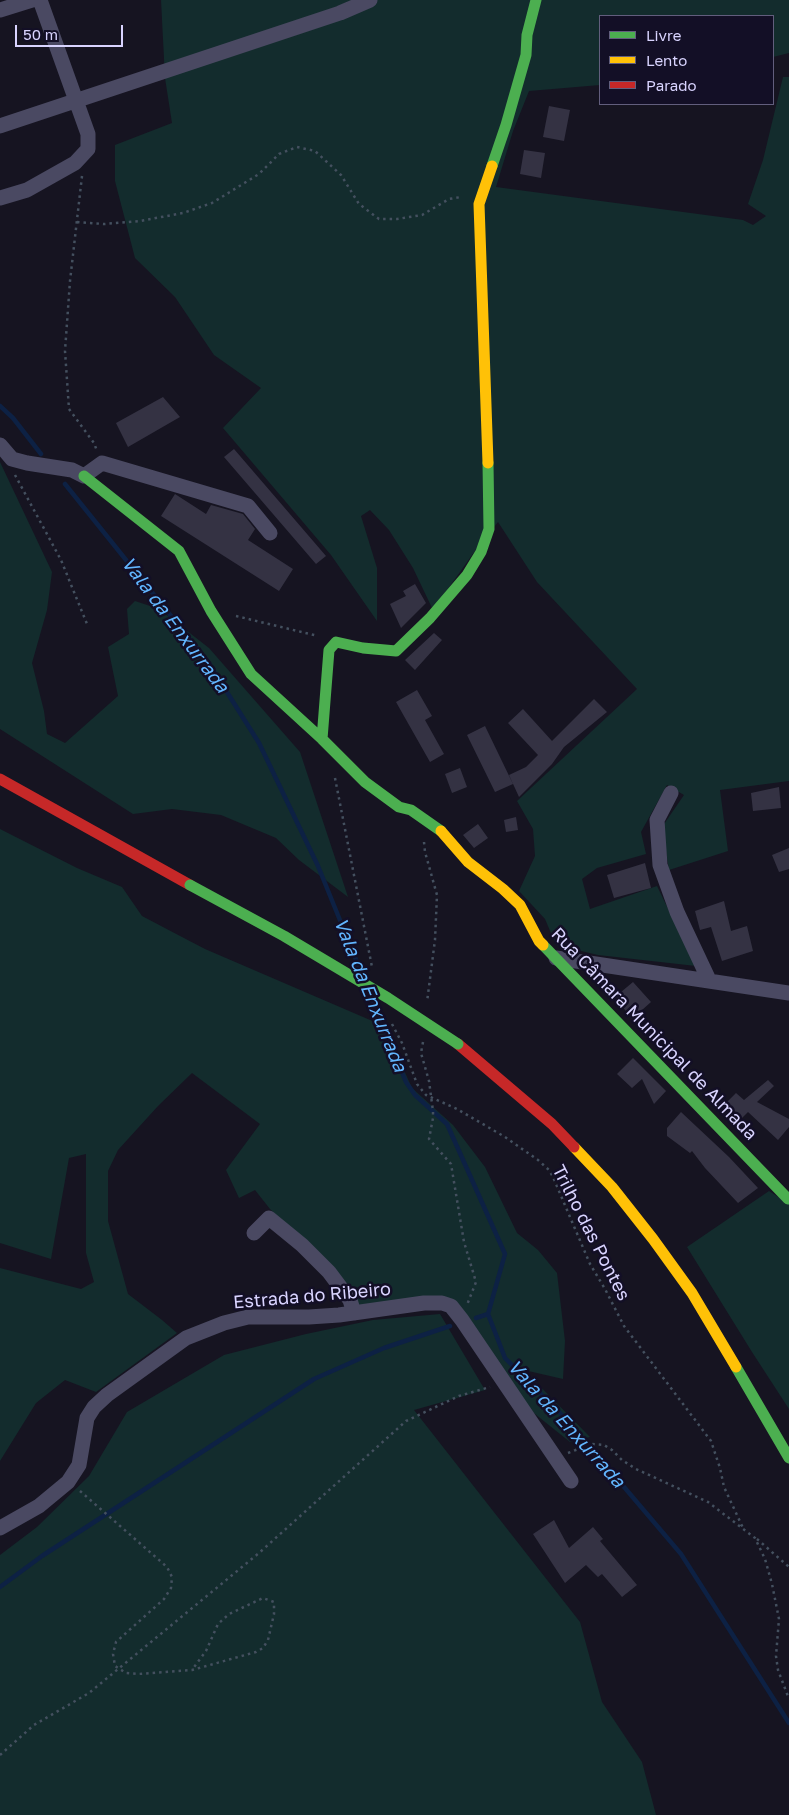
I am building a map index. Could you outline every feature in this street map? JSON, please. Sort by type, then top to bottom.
[{"type":"street","points":[[0,10],[32,0]]},
{"type":"street","points":[[0,198],[27,190],[75,163],[88,149],[88,134],[40,0]]},
{"type":"street","points":[[0,126],[76,102],[338,6],[370,0]]},
{"type":"street","points":[[322,739],[329,650],[336,642],[363,648],[396,650],[430,618],[468,574],[481,552],[489,529],[487,421],[478,204],[506,125],[526,55],[527,35],[536,0]]},
{"type":"street","points":[[0,445],[12,459],[72,470],[84,476],[102,463],[248,506],[270,533]]},
{"type":"street","name":"Rua Câmara Municipal de Almada","points":[[84,476],[178,551],[211,611],[251,674],[322,739],[365,782],[399,807],[412,810],[442,831],[468,862],[520,905],[539,941],[788,1199]]},
{"type":"street","points":[[0,779],[284,936],[388,998],[458,1044],[494,1074],[552,1124],[612,1187],[630,1209],[692,1293],[789,1458]]},
{"type":"street","points":[[671,793],[657,820],[660,865],[677,912],[709,980]]},
{"type":"street","points":[[556,958],[789,993]]},
{"type":"street","points":[[254,1233],[269,1218],[302,1245],[329,1272],[350,1300],[354,1313]]},
{"type":"street","name":"Estrada do Ribeiro","points":[[0,1528],[39,1506],[68,1482],[79,1465],[87,1418],[94,1407],[107,1395],[186,1338],[224,1323],[248,1317],[309,1317],[424,1303],[442,1303],[450,1306],[462,1320],[570,1480]]},
{"type":"path","points":[[77,222],[104,224],[140,221],[183,213],[212,203],[259,174],[279,154],[297,147],[315,150],[341,175],[359,204],[379,219],[396,219],[422,215],[449,199],[482,195]]},
{"type":"path","points":[[79,158],[84,164],[70,281],[65,352],[69,409],[94,443],[102,463]]},
{"type":"path","points":[[12,459],[14,474],[61,560],[87,624]]},
{"type":"path","points":[[230,611],[237,617],[300,631],[336,642]]},
{"type":"path","points":[[334,773],[374,974]]},
{"type":"path","points":[[423,818],[425,852],[437,895],[435,940],[427,1006]]},
{"type":"path","points":[[391,1021],[402,1043],[417,1084],[426,1096],[432,1099]]},
{"type":"path","points":[[423,1034],[421,1053],[432,1099],[433,1118],[429,1139],[451,1164],[464,1242],[476,1282],[462,1320]]},
{"type":"path","name":"Trilho das Pontes","points":[[432,1099],[457,1110],[511,1141],[549,1170],[590,1264],[624,1326],[711,1441],[724,1487],[743,1528]]},
{"type":"path","points":[[0,1755],[34,1725],[89,1693],[258,1552],[406,1421],[459,1396],[492,1387],[503,1381]]},
{"type":"path","points":[[578,1449],[591,1444],[604,1445],[636,1469],[708,1502],[743,1528],[789,1567]]},
{"type":"path","points":[[68,1482],[166,1566],[172,1577],[171,1588],[164,1599],[116,1642],[113,1654],[115,1666],[126,1673],[138,1674],[192,1670],[256,1652],[263,1648],[268,1640],[274,1614],[274,1602],[263,1598],[229,1614],[218,1624],[206,1651],[192,1670]]},
{"type":"path","points":[[754,1537],[765,1559],[772,1584],[779,1619],[776,1656],[778,1670],[789,1699]]},
{"type":"green space","points":[[161,0],[789,0],[789,53],[774,57],[774,15],[599,15],[599,85],[529,91],[513,131],[496,187],[743,220],[753,225],[766,216],[748,204],[763,160],[783,77],[789,77],[789,781],[720,790],[728,851],[669,870],[662,827],[684,795],[667,785],[641,832],[646,854],[597,868],[582,879],[590,909],[657,886],[696,966],[598,955],[556,945],[545,919],[519,891],[535,856],[533,829],[517,801],[637,689],[537,582],[498,522],[433,610],[413,568],[389,530],[370,510],[361,516],[377,568],[377,621],[331,555],[223,428],[261,388],[214,355],[175,297],[135,258],[115,181],[115,145],[172,123],[165,78]]},
{"type":"green space","points":[[0,462],[52,572],[47,610],[32,663],[44,711],[47,734],[65,743],[118,696],[108,647],[129,634],[127,609],[135,601],[159,609],[209,648],[300,752],[348,897],[299,860],[276,838],[221,815],[172,809],[133,814],[0,729]]},
{"type":"green space","points":[[0,829],[77,868],[122,887],[142,916],[205,949],[384,1026],[412,1088],[453,1125],[485,1167],[517,1233],[538,1250],[557,1273],[565,1341],[563,1379],[524,1370],[590,1437],[570,1442],[525,1406],[447,1300],[359,1306],[340,1278],[270,1209],[255,1190],[239,1198],[226,1170],[260,1124],[192,1073],[158,1106],[118,1150],[108,1171],[108,1221],[128,1294],[177,1333],[96,1392],[65,1380],[36,1403],[0,1461],[0,1268],[81,1289],[94,1282],[86,1253],[86,1154],[69,1158],[51,1259],[0,1243]]},
{"type":"green space","points":[[769,1191],[789,1204],[789,1409],[687,1247]]},
{"type":"green space","points":[[440,1314],[485,1390],[414,1410],[580,1622],[602,1702],[642,1762],[656,1815],[0,1815],[0,1555],[37,1527],[89,1476],[127,1412],[224,1355],[306,1334],[373,1320]]},
{"type":"building","points":[[549,106],[570,110],[564,141],[543,137]]},
{"type":"building","points":[[524,150],[545,153],[541,178],[520,174]]},
{"type":"building","points":[[163,397],[180,417],[128,447],[116,423]]},
{"type":"building","points":[[234,449],[326,556],[316,564],[224,457]]},
{"type":"building","points":[[175,494],[206,514],[211,505],[243,514],[255,529],[248,540],[293,569],[279,591],[161,516]]},
{"type":"building","points":[[415,584],[426,603],[401,628],[390,604],[406,596],[403,591]]},
{"type":"building","points":[[434,633],[442,640],[415,670],[405,660]]},
{"type":"building","points":[[417,690],[432,716],[425,720],[444,754],[430,762],[396,702]]},
{"type":"building","points":[[594,699],[607,712],[564,747],[552,764],[519,797],[509,775],[526,767],[538,755],[508,723],[523,709],[552,741]]},
{"type":"building","points":[[485,726],[513,784],[495,792],[467,735]]},
{"type":"building","points":[[460,768],[467,787],[452,793],[445,774]]},
{"type":"building","points":[[779,787],[781,808],[753,811],[751,793]]},
{"type":"building","points":[[516,817],[518,830],[506,832],[504,820]]},
{"type":"building","points":[[478,824],[488,838],[474,848],[463,835]]},
{"type":"building","points":[[789,848],[789,869],[779,872],[772,855]]},
{"type":"building","points":[[645,863],[651,888],[614,898],[607,875]]},
{"type":"building","points":[[724,901],[731,931],[747,926],[753,951],[722,961],[711,927],[700,930],[695,911]]},
{"type":"building","points":[[633,982],[651,1002],[632,1019],[615,997]]},
{"type":"building","points":[[633,1058],[666,1091],[654,1104],[642,1079],[632,1088],[617,1074]]},
{"type":"building","points":[[768,1080],[774,1086],[757,1102],[789,1119],[789,1127],[778,1140],[748,1112],[740,1120],[724,1105],[736,1093],[744,1100]]},
{"type":"building","points":[[681,1112],[729,1157],[758,1188],[738,1203],[705,1168],[692,1151],[690,1153],[667,1136],[667,1128]]},
{"type":"building","points":[[554,1520],[569,1548],[593,1527],[603,1539],[600,1541],[637,1585],[622,1597],[602,1574],[598,1577],[586,1565],[565,1583],[533,1534]]},
{"type":"waterway","name":"Vala da Enxurrada","points":[[0,406],[13,418],[41,454]]},
{"type":"waterway","name":"Vala da Enxurrada","points":[[65,484],[208,662],[259,743],[318,866],[361,972]]},
{"type":"waterway","name":"Vala da Enxurrada","points":[[371,998],[406,1082],[415,1095],[447,1124],[505,1254],[488,1314],[505,1358],[568,1421],[681,1554],[789,1723]]},
{"type":"waterway","points":[[476,1318],[488,1314]]},
{"type":"waterway","points":[[0,1587],[42,1556],[314,1379],[384,1348],[450,1326]]},
{"type":"traffic: fast","points":[[492,166],[526,55],[527,35],[536,0]]},
{"type":"traffic: fast","points":[[322,739],[329,650],[336,642],[363,648],[396,651],[430,618],[467,575],[481,552],[489,529],[488,463]]},
{"type":"traffic: fast","points":[[84,476],[179,551],[211,611],[251,674],[322,739],[365,782],[399,807],[411,810],[441,831]]},
{"type":"traffic: fast","points":[[190,885],[284,936],[388,998],[458,1044]]},
{"type":"traffic: fast","points":[[543,945],[788,1199]]},
{"type":"traffic: fast","points":[[736,1367],[789,1458]]},
{"type":"traffic: slow","points":[[488,463],[479,204],[492,166]]},
{"type":"traffic: slow","points":[[441,831],[468,862],[520,905],[543,945]]},
{"type":"traffic: slow","points":[[574,1147],[612,1187],[653,1239],[692,1293],[736,1367]]},
{"type":"traffic: jam","points":[[0,779],[190,885]]},
{"type":"traffic: jam","points":[[458,1044],[552,1124],[574,1147]]}]
